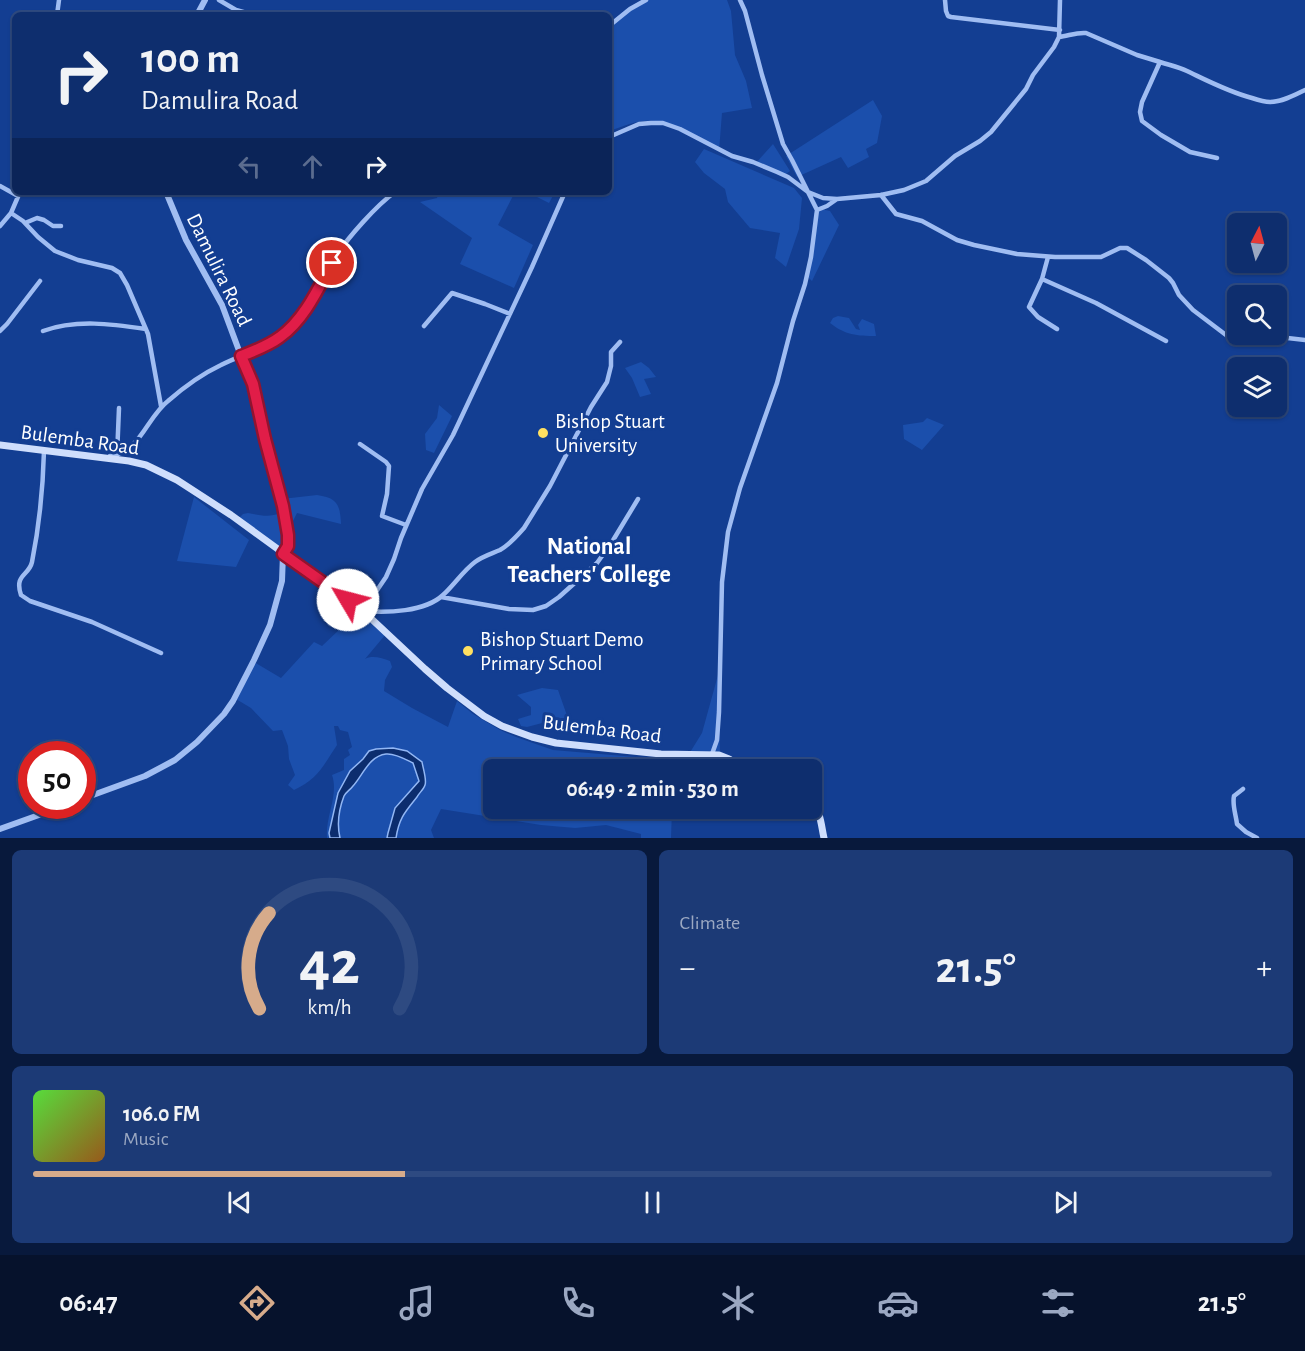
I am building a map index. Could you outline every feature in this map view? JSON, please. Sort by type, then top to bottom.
[{"type":"main road","name":"Bulemba Road","points":[[0,445],[129,461],[146,465],[177,480],[231,515],[363,611],[447,688],[484,716],[502,726],[532,737],[556,742],[661,754],[712,754],[727,759]]},
{"type":"main road","points":[[820,819],[824,838]]},
{"type":"street","points":[[219,0],[243,12]]},
{"type":"street","points":[[612,24],[646,0]]},
{"type":"street","points":[[712,754],[717,740],[719,719],[722,582],[728,532],[740,488],[777,383],[810,263],[816,210],[783,144],[740,0]]},
{"type":"street","points":[[945,0],[946,11],[951,17],[1060,30]]},
{"type":"street","points":[[612,136],[639,124],[674,126],[732,156],[788,177],[808,192],[823,198],[881,195],[904,190],[926,181],[955,156],[981,141],[991,132],[1026,89],[1033,75],[1054,47],[1060,30],[1060,0]]},
{"type":"street","points":[[1059,37],[1079,32],[1086,33],[1137,55],[1179,67],[1212,83],[1266,102],[1280,100],[1305,90]]},
{"type":"street","points":[[1160,62],[1142,102],[1140,112],[1143,121],[1190,152],[1217,158]]},
{"type":"street","points":[[0,226],[11,213],[19,195]]},
{"type":"street","name":"Damulira Road","points":[[96,794],[145,776],[175,760],[197,742],[224,714],[255,660],[270,625],[282,581],[283,554],[288,546],[283,506],[253,384],[222,305],[186,240],[167,195]]},
{"type":"street","points":[[105,457],[117,456],[136,442],[162,406],[199,378],[219,366],[270,344],[291,328],[313,297],[337,255],[373,212],[392,195]]},
{"type":"street","points":[[564,195],[528,278],[453,435],[422,489],[386,577],[363,611],[384,613],[418,608],[441,597],[476,561],[503,548],[524,528],[550,486],[591,407],[607,382],[611,366],[610,352],[620,342]]},
{"type":"street","points":[[881,195],[896,214],[922,220],[957,240],[974,245],[1017,254],[1048,256],[1101,257],[1120,248],[1126,248],[1169,278],[1179,295],[1193,310],[1240,342],[1270,336],[1305,339]]},
{"type":"street","points":[[816,210],[837,199]]},
{"type":"street","points":[[11,213],[55,251],[78,260],[117,270],[127,285],[146,329],[162,406]]},
{"type":"street","points":[[25,223],[37,218],[53,226],[61,226]]},
{"type":"street","points":[[1048,256],[1042,279],[1029,307],[1038,317],[1057,329]]},
{"type":"street","points":[[1042,279],[1096,303],[1166,341]]},
{"type":"street","points":[[0,331],[40,281]]},
{"type":"street","points":[[424,326],[452,293],[510,314]]},
{"type":"street","points":[[43,331],[63,325],[88,324],[146,329]]},
{"type":"street","points":[[117,456],[119,408]]},
{"type":"street","points":[[360,444],[389,466],[387,494],[382,516],[406,525]]},
{"type":"street","points":[[44,451],[43,478],[31,566],[21,577],[19,584],[21,595],[30,601],[92,622],[161,653]]},
{"type":"street","points":[[441,597],[508,609],[533,610],[546,606],[597,563],[639,499]]},
{"type":"street","points":[[1243,789],[1234,796],[1232,803],[1237,824],[1257,838]]},
{"type":"street","points":[[0,829],[28,819]]},
{"type":"shaded area","points":[[643,0],[727,0],[731,11],[735,55],[746,81],[752,108],[722,113],[719,151],[680,130],[655,121],[638,122],[612,130],[612,21],[626,9]]},
{"type":"shaded area","points":[[873,100],[882,116],[877,143],[866,149],[869,157],[848,168],[841,157],[797,177],[786,156]]},
{"type":"shaded area","points":[[773,144],[790,171],[786,174],[755,164]]},
{"type":"shaded area","points":[[704,149],[794,188],[802,198],[799,229],[786,267],[775,258],[780,233],[750,228],[728,202],[725,189],[704,173],[695,162]]},
{"type":"shaded area","points":[[438,195],[513,195],[498,225],[533,245],[514,288],[460,264],[472,238],[420,202],[437,198]]},
{"type":"shaded area","points":[[533,195],[553,195],[549,203]]},
{"type":"shaded area","points":[[821,209],[830,211],[839,225],[812,281],[806,275],[814,213]]},
{"type":"shaded area","points":[[838,316],[849,318],[856,329],[860,330],[858,325],[862,319],[874,324],[876,336],[857,335],[841,330],[830,323]]},
{"type":"shaded area","points":[[641,362],[656,377],[644,379],[651,394],[640,397],[625,368]]},
{"type":"shaded area","points":[[439,405],[452,416],[434,453],[426,450],[425,434],[437,418]]},
{"type":"shaded area","points":[[927,418],[944,425],[922,450],[904,439],[903,425],[923,422]]},
{"type":"shaded area","points":[[317,495],[334,500],[339,507],[341,524],[297,513],[289,529],[282,499]]},
{"type":"shaded area","points":[[194,497],[249,540],[236,567],[177,561]]},
{"type":"shaded area","points":[[280,513],[284,537],[282,552],[237,520],[243,514],[268,516]]},
{"type":"shaded area","points":[[359,611],[386,634],[365,659],[374,657],[390,661],[392,667],[385,680],[384,691],[448,727],[457,701],[473,714],[500,730],[553,750],[659,759],[483,759],[483,816],[441,809],[431,830],[434,838],[396,838],[399,822],[426,779],[422,762],[403,751],[391,749],[369,751],[350,772],[338,793],[329,833],[330,838],[327,838],[334,790],[332,775],[344,770],[344,759],[350,755],[348,750],[352,747],[348,732],[334,726],[337,745],[324,766],[309,781],[294,790],[288,785],[295,775],[282,730],[273,731],[251,708],[236,699],[254,662],[281,678],[314,642],[322,646]]},
{"type":"shaded area","points":[[718,675],[720,753],[689,754],[702,733]]},
{"type":"shaded area","points":[[542,688],[558,690],[570,724],[546,722],[527,727],[521,726],[518,719],[531,715],[531,707],[517,695]]},
{"type":"shaded area","points":[[393,748],[407,751],[422,762],[426,780],[424,788],[403,816],[396,838],[387,838],[395,808],[419,781],[413,763],[386,754],[380,755],[371,762],[345,795],[339,817],[340,838],[330,838],[329,833],[338,793],[350,771],[369,751]]},
{"type":"shaded area","points":[[387,754],[402,757],[413,763],[419,781],[395,808],[387,838],[340,838],[340,806],[344,796],[369,765],[377,758]]},
{"type":"shaded area","points":[[504,819],[672,819],[671,838],[641,838],[641,834],[606,825],[575,828]]},
{"type":"place","name":"Bishop Stuart University","points":[[543,433]]},
{"type":"place","name":"Bishop Stuart Demo Primary School","points":[[468,651]]},
{"type":"district","name":"National Teachers' College","points":[[589,561]]},
{"type":"route","points":[[332,263],[313,297],[291,328],[270,344],[241,356],[258,402],[288,528],[288,546],[283,554],[348,600]]}]
